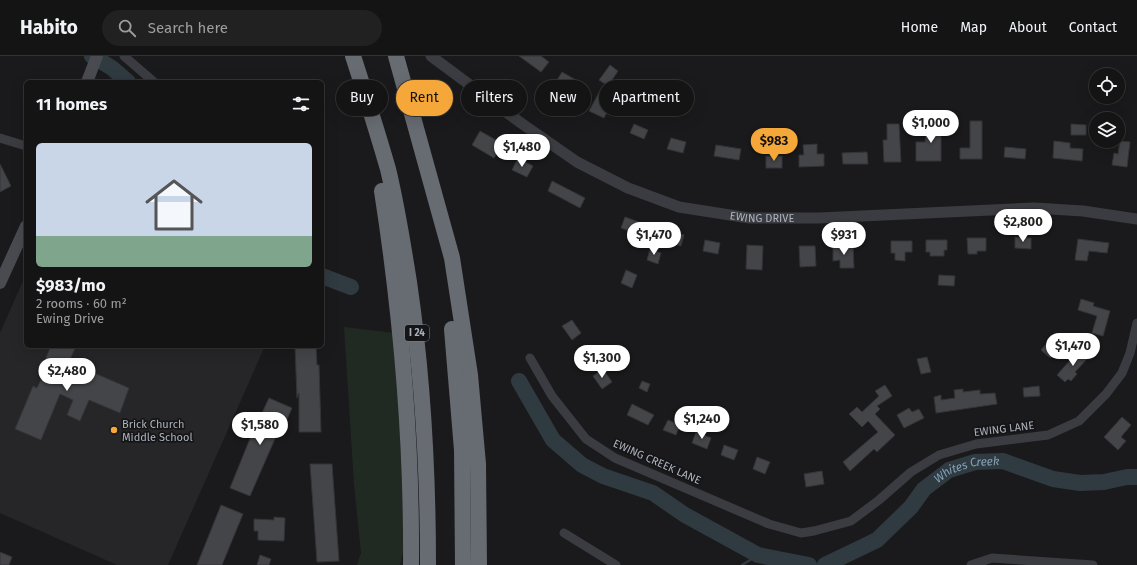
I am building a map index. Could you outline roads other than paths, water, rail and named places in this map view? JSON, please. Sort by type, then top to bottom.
[{"type":"highway","name":"I 24","points":[[353,56],[361,80]]},
{"type":"highway","points":[[396,56],[452,258],[470,375],[478,464],[479,565]]},
{"type":"highway","points":[[370,116],[397,312],[407,418],[411,565]]},
{"type":"highway","name":"I 24","points":[[372,116],[389,177],[404,248],[419,349],[425,430],[428,565]]},
{"type":"highway","points":[[427,172],[446,282],[455,349],[462,450],[463,565]]},
{"type":"highway","points":[[405,565],[411,544]]},
{"type":"main road","points":[[88,80],[97,56]]},
{"type":"main road","points":[[0,283],[24,230]]},
{"type":"street","points":[[124,56],[152,80]]},
{"type":"street","name":"EWING DRIVE","points":[[431,56],[577,162],[628,188],[679,207],[749,218],[819,218],[1034,208],[1083,211],[1137,219]]},
{"type":"street","points":[[0,138],[24,145]]},
{"type":"street","name":"EWING LANE","points":[[814,531],[851,521],[879,500],[910,472],[939,455],[976,444],[1048,435],[1079,421],[1106,394],[1122,373],[1130,353],[1137,323]]},
{"type":"street","name":"EWING CREEK LANE","points":[[530,358],[552,396],[586,439],[615,458],[769,524],[801,533],[814,531]]},
{"type":"street","points":[[564,533],[616,565]]},
{"type":"street","points":[[971,565],[992,558],[1093,565]]},
{"type":"waterway","points":[[92,56],[112,68],[126,80]]},
{"type":"waterway","points":[[324,277],[351,287]]},
{"type":"waterway","points":[[519,381],[553,440],[582,465],[603,476],[653,493],[685,515],[758,555],[809,565]]},
{"type":"waterway","name":"Whites Creek","points":[[825,565],[877,540],[911,507],[924,489],[949,470],[975,462],[1003,461],[1053,479],[1080,483],[1104,482],[1127,477],[1137,477]]},
{"type":"waterway","points":[[742,565],[758,555]]},
{"type":"place","name":"Brick Church Middle School","points":[[114,430]]}]
